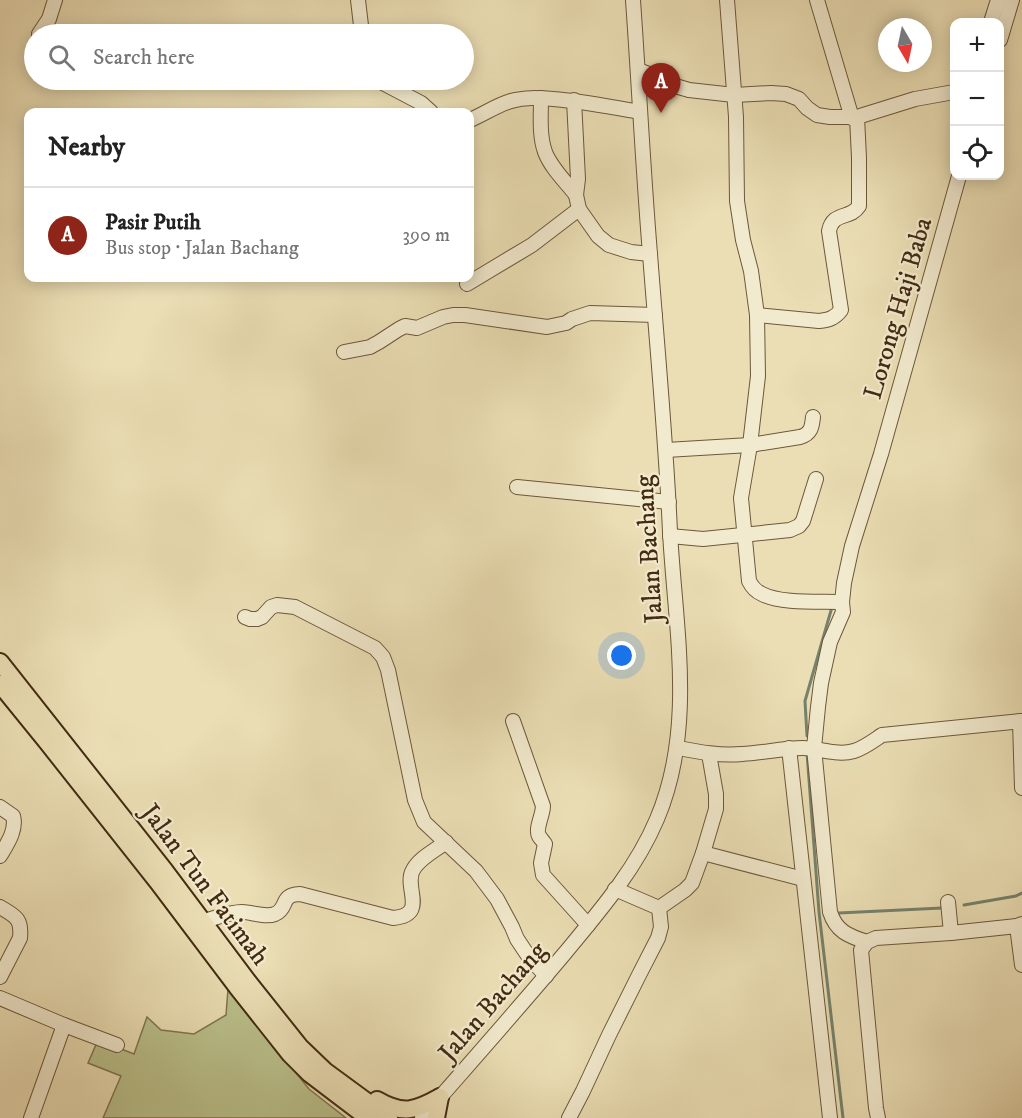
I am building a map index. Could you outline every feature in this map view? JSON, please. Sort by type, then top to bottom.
[{"type":"main road","name":"Jalan Tun Fatimah","points":[[0,662],[300,1047],[339,1083],[389,1118]]},
{"type":"main road","name":"Jalan Tun Fatimah","points":[[0,684],[157,881],[290,1054],[310,1074],[363,1115]]},
{"type":"main road","points":[[339,1083],[364,1092],[391,1108],[402,1110],[414,1109],[440,1097]]},
{"type":"main road","points":[[436,1118],[440,1097]]},
{"type":"street","points":[[46,24],[55,0]]},
{"type":"street","points":[[358,0],[361,24]]},
{"type":"street","name":"Jalan Bachang","points":[[422,1118],[546,976],[615,889],[639,853],[657,818],[678,748],[681,708],[679,652],[633,0]]},
{"type":"street","points":[[727,0],[736,117],[738,201],[757,315],[758,376],[741,498],[749,581],[754,590],[762,595],[781,599],[836,602]]},
{"type":"street","points":[[757,315],[819,321],[837,316],[840,310],[829,231],[835,219],[852,213],[860,206],[859,158],[854,118],[817,0]]},
{"type":"street","points":[[992,18],[998,0]]},
{"type":"street","points":[[1004,25],[1012,0]]},
{"type":"street","points":[[638,70],[689,90],[734,95],[786,94],[799,99],[817,115],[830,117],[854,118],[915,99],[950,93]]},
{"type":"street","points":[[396,90],[427,108]]},
{"type":"street","points":[[474,118],[513,100],[541,98],[574,100],[640,112]]},
{"type":"street","points":[[541,98],[544,150],[598,236],[609,245],[631,252],[650,254]]},
{"type":"street","points":[[474,281],[532,245],[577,202],[574,100]]},
{"type":"street","name":"Lorong Haji Baba","points":[[814,748],[821,683],[830,642],[843,612],[836,602],[881,454],[958,180]]},
{"type":"street","points":[[467,285],[472,282]]},
{"type":"street","points":[[344,352],[370,347],[399,329],[417,328],[453,315],[548,327],[566,323],[590,313],[655,315]]},
{"type":"street","points":[[666,450],[750,445],[806,436],[812,428],[813,417]]},
{"type":"street","points":[[670,536],[703,539],[790,530],[799,526],[803,521],[816,479]]},
{"type":"street","points":[[517,487],[669,502]]},
{"type":"street","points":[[245,617],[257,620],[271,607],[277,605],[295,607],[375,648],[383,657],[388,670],[418,811],[424,822],[483,880],[497,899],[517,939],[546,976]]},
{"type":"street","points":[[513,721],[543,806],[543,814],[537,831],[545,844],[541,863],[543,875],[588,925]]},
{"type":"street","points":[[678,748],[709,754],[743,754],[789,748],[814,748],[843,753],[862,748],[882,735],[1021,721],[1022,788]]},
{"type":"street","points":[[789,748],[830,1118]]},
{"type":"street","points":[[814,748],[830,912],[834,923],[864,946],[878,1118]]},
{"type":"street","points":[[659,908],[692,883],[702,853],[716,809],[716,794],[709,754]]},
{"type":"street","points":[[0,856],[14,829],[15,822],[13,816],[4,809]]},
{"type":"street","points":[[204,921],[242,912],[273,915],[279,912],[292,894],[300,894],[393,918],[402,918],[409,914],[412,908],[412,871],[418,863],[446,842]]},
{"type":"street","points":[[702,853],[803,879]]},
{"type":"street","points":[[615,889],[659,908]]},
{"type":"street","points":[[948,902],[951,933]]},
{"type":"street","points":[[0,907],[17,918],[21,930],[20,938],[0,977]]},
{"type":"street","points":[[569,1118],[658,938],[661,927],[659,908]]},
{"type":"street","points":[[864,946],[876,938],[951,933],[1019,925],[1022,964]]},
{"type":"street","points":[[0,998],[117,1045]]},
{"type":"street","points":[[31,1118],[64,1025]]},
{"type":"green space","points":[[228,989],[309,1089],[346,1118],[103,1118],[121,1076],[88,1063],[98,1040],[134,1054],[147,1017],[161,1030],[194,1034],[226,1015]]},
{"type":"waterway","points":[[807,736],[805,701],[832,607]]},
{"type":"waterway","points":[[807,753],[819,912],[843,1118]]},
{"type":"waterway","points":[[964,905],[1022,893]]},
{"type":"waterway","points":[[839,913],[942,908]]},
{"type":"place","name":"Pasir Putih","points":[[661,113]]}]
